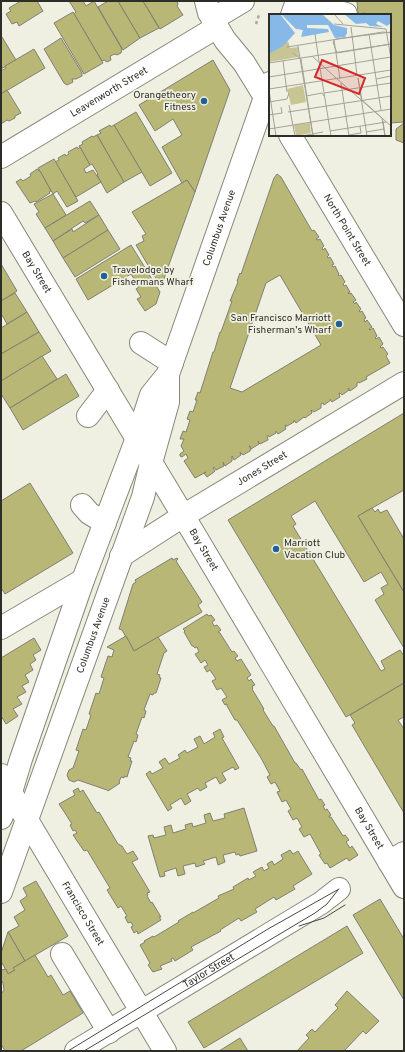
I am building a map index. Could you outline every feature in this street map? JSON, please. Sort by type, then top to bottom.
[{"type":"street","name":"Leavenworth Street","points":[[1,157],[213,11],[243,1]]},
{"type":"street","points":[[292,14],[297,1],[346,14]]},
{"type":"street","points":[[213,11],[225,40],[268,95]]},
{"type":"street","name":"Columbus Avenue","points":[[1,818],[6,783],[21,759],[83,580],[137,438],[151,395],[170,368],[268,95]]},
{"type":"street","name":"North Point Street","points":[[293,136],[404,325]]},
{"type":"street","name":"Bay Street","points":[[1,213],[151,463],[397,857],[404,887]]},
{"type":"street","points":[[141,344],[170,368]]},
{"type":"street","name":"Columbus Avenue","points":[[1,892],[143,497],[168,402],[170,368]]},
{"type":"street","name":"Jones Street","points":[[121,556],[184,516],[404,383]]},
{"type":"street","points":[[88,416],[108,390]]},
{"type":"street","points":[[82,505],[89,513],[105,523]]},
{"type":"street","points":[[1,628],[83,580]]},
{"type":"street","name":"Francisco Street","points":[[6,783],[165,1051]]},
{"type":"street","name":"Taylor Street","points":[[76,1051],[321,903],[339,889]]},
{"type":"street","points":[[62,954],[109,1032]]},
{"type":"building","points":[[21,1],[37,1],[43,11],[19,26],[17,22],[12,24],[6,14],[11,11],[9,8]]},
{"type":"building","points":[[69,1],[83,1],[86,6],[94,1],[122,49],[121,53],[110,56],[111,60],[107,62],[104,60],[102,61],[74,14],[76,12]]},
{"type":"building","points":[[108,1],[118,1],[140,38],[123,50],[98,7]]},
{"type":"building","points":[[118,1],[143,1],[159,28],[140,38]]},
{"type":"building","points":[[143,1],[177,1],[177,6],[183,15],[160,29]]},
{"type":"building","points":[[357,1],[404,1],[404,122],[391,123],[391,14],[358,14]]},
{"type":"building","points":[[73,12],[103,63],[84,74],[54,23]]},
{"type":"building","points":[[2,37],[16,60],[1,69],[1,38]]},
{"type":"building","points":[[61,38],[82,73],[82,76],[72,79],[73,82],[67,85],[64,83],[44,49]]},
{"type":"building","points":[[34,49],[45,68],[1,94],[1,71],[6,68],[5,66]]},
{"type":"building","points":[[213,60],[230,90],[195,192],[187,180],[182,183],[162,147],[182,135],[173,119],[155,131],[139,105]]},
{"type":"building","points":[[7,90],[21,113],[15,116],[15,118],[9,121],[7,120],[1,124],[1,94]]},
{"type":"building","points":[[136,112],[172,173],[150,186],[114,125]]},
{"type":"building","points":[[404,123],[404,143],[396,140],[396,129]]},
{"type":"building","points":[[110,125],[111,127],[114,125],[142,172],[124,182],[97,135],[101,133],[99,131]]},
{"type":"building","points":[[97,135],[124,182],[107,193],[97,175],[98,174],[92,164],[90,165],[79,146],[83,144],[82,142],[92,136]]},
{"type":"building","points":[[77,147],[78,149],[80,147],[90,165],[84,169],[86,173],[93,170],[101,182],[76,197],[55,162],[59,160],[58,158],[65,154],[66,156],[69,154],[68,152]]},
{"type":"building","points":[[54,159],[78,201],[67,207],[57,191],[53,194],[38,168]]},
{"type":"building","points":[[37,169],[40,171],[51,191],[36,202],[30,203],[16,182],[21,179],[23,181],[31,176],[30,174]]},
{"type":"building","name":"San Francisco Marriott Fisherman's Wharf","points":[[277,174],[281,177],[312,231],[314,230],[319,237],[316,239],[320,239],[324,246],[322,248],[323,250],[325,248],[329,255],[327,257],[330,257],[334,264],[332,265],[333,267],[335,266],[339,274],[338,275],[341,275],[345,282],[343,284],[344,286],[346,285],[350,292],[348,293],[351,293],[356,300],[353,302],[355,304],[356,302],[361,309],[359,311],[362,311],[366,318],[364,319],[365,322],[367,320],[372,327],[369,329],[370,330],[373,328],[377,336],[375,338],[376,339],[379,337],[383,344],[380,347],[383,347],[388,354],[386,356],[390,363],[366,377],[367,379],[357,383],[357,386],[350,391],[348,388],[349,390],[342,395],[339,393],[340,397],[332,402],[331,400],[324,405],[323,403],[321,404],[321,408],[314,412],[311,410],[312,413],[305,418],[304,417],[296,423],[294,420],[294,422],[287,426],[285,425],[286,429],[278,434],[276,431],[276,433],[269,437],[268,435],[268,440],[260,444],[258,441],[259,444],[250,451],[243,455],[240,452],[241,455],[234,460],[232,456],[232,461],[225,466],[223,462],[224,466],[216,470],[214,467],[213,468],[215,471],[207,477],[204,473],[195,478],[184,461],[188,458],[186,454],[182,457],[180,456],[180,454],[184,451],[181,446],[184,439],[180,439],[183,431],[186,432],[190,420],[187,419],[190,411],[193,412],[198,392],[200,393],[232,301],[230,301],[238,282],[237,281],[240,273],[241,274],[274,178]],"holes":[[[280,275],[321,345],[242,392],[230,388],[266,283]]]},
{"type":"building","points":[[187,180],[195,192],[161,287],[136,245],[144,241],[142,236],[146,234],[132,212]]},
{"type":"building","points":[[53,194],[66,215],[45,228],[36,214],[39,212],[34,204]]},
{"type":"building","points":[[90,201],[99,215],[85,223],[83,221],[53,241],[45,228]]},
{"type":"building","points":[[99,215],[108,230],[63,258],[53,241],[72,229],[73,232]]},
{"type":"building","points":[[108,230],[120,249],[75,277],[63,258]]},
{"type":"building","name":"Travelodge by Fishermans Wharf","points":[[131,245],[160,292],[156,304],[145,311],[137,299],[141,297],[136,289],[139,287],[131,274],[88,300],[76,279]]},
{"type":"building","points":[[1,264],[17,291],[1,301]]},
{"type":"building","points":[[15,293],[27,312],[7,324],[2,315],[1,316],[1,301]]},
{"type":"building","points":[[27,312],[39,332],[1,354],[1,328]]},
{"type":"building","points":[[39,332],[51,351],[1,381],[1,354]]},
{"type":"building","points":[[42,356],[57,379],[10,408],[1,394],[1,381]]},
{"type":"building","points":[[66,374],[79,396],[23,430],[10,408]]},
{"type":"building","name":"Marriott Vacation Club","points":[[404,413],[404,490],[358,516],[404,592],[404,648],[375,600],[384,594],[381,588],[388,584],[381,572],[364,582],[315,501],[291,516],[296,524],[293,526],[381,671],[385,669],[381,661],[400,650],[404,656],[404,683],[346,717],[228,520]]},
{"type":"building","points":[[30,483],[73,553],[5,594],[1,588],[1,501]]},
{"type":"building","points":[[372,508],[375,512],[378,509],[380,513],[387,510],[404,539],[404,592],[358,516]]},
{"type":"building","points":[[172,558],[173,560],[178,559],[176,561],[202,602],[198,605],[202,612],[134,651],[122,630],[119,629],[133,584],[136,582],[135,580]]},
{"type":"building","points":[[207,614],[208,616],[211,615],[215,620],[212,622],[214,626],[217,625],[221,630],[218,632],[232,652],[234,651],[238,656],[235,658],[237,661],[241,659],[251,675],[247,678],[249,681],[251,679],[255,685],[252,686],[252,689],[264,709],[263,710],[295,763],[301,770],[302,769],[319,800],[321,799],[325,805],[323,806],[325,810],[327,809],[331,815],[329,817],[331,817],[343,836],[345,835],[349,840],[346,842],[350,848],[352,846],[358,855],[349,861],[347,858],[330,868],[327,863],[325,864],[319,855],[321,854],[310,834],[304,837],[299,829],[302,827],[297,818],[293,820],[288,811],[291,809],[286,800],[282,802],[277,792],[280,791],[275,782],[271,784],[267,777],[270,775],[261,758],[237,720],[235,720],[227,704],[225,705],[222,700],[227,697],[221,688],[217,690],[212,681],[216,679],[210,670],[207,672],[204,667],[208,665],[205,660],[201,663],[195,654],[199,652],[197,647],[195,648],[192,646],[183,629]]},
{"type":"building","points":[[126,636],[134,651],[158,637],[167,651],[164,653],[157,674],[160,675],[159,677],[161,678],[156,693],[153,695],[150,694],[144,710],[146,711],[144,718],[142,717],[136,734],[138,735],[136,742],[134,741],[128,757],[131,758],[130,761],[132,761],[127,777],[121,777],[120,783],[108,791],[78,780],[74,782],[69,780],[67,775],[69,770],[73,768],[79,751],[76,750],[83,729],[86,730],[91,715],[89,714],[96,693],[99,694],[104,678],[101,677],[108,656],[112,657],[114,650],[107,647]]},
{"type":"building","points":[[34,638],[41,650],[33,655],[36,660],[30,664],[33,670],[25,675],[29,682],[22,686],[26,692],[17,697],[22,704],[13,709],[18,716],[6,724],[1,716],[1,658]]},
{"type":"building","points":[[404,683],[404,717],[398,720],[404,729],[404,813],[352,725],[355,723],[350,715]]},
{"type":"building","points":[[220,729],[224,737],[222,738],[239,768],[235,770],[233,767],[222,773],[226,780],[220,784],[216,777],[205,783],[207,787],[200,791],[198,788],[187,794],[191,801],[185,805],[181,798],[170,805],[172,808],[168,811],[146,774],[150,771],[152,774],[163,768],[159,762],[165,758],[169,764],[180,758],[178,755],[185,750],[187,753],[198,747],[194,739],[200,736],[204,744],[215,737],[213,733]]},
{"type":"building","points":[[78,788],[80,792],[83,790],[97,813],[99,812],[118,844],[122,846],[127,854],[133,851],[138,859],[132,862],[150,892],[147,893],[147,896],[161,917],[159,917],[161,920],[138,934],[137,931],[134,933],[131,927],[133,926],[131,922],[128,923],[125,917],[127,916],[121,906],[118,908],[107,890],[110,888],[87,850],[84,851],[73,835],[77,833],[75,830],[73,831],[70,825],[72,824],[59,804],[75,795],[73,791]]},
{"type":"building","points":[[244,808],[257,851],[240,856],[239,854],[236,855],[235,852],[223,855],[225,862],[218,865],[216,857],[203,861],[205,864],[196,867],[195,863],[183,866],[185,874],[178,876],[176,868],[164,872],[165,876],[160,877],[148,836],[153,835],[154,838],[166,835],[164,827],[171,825],[173,833],[186,829],[185,825],[192,823],[193,827],[206,823],[204,815],[210,813],[213,821],[225,818],[224,814]]},
{"type":"building","points":[[290,850],[293,854],[298,851],[312,874],[293,886],[295,889],[276,900],[274,897],[255,909],[257,912],[241,921],[239,918],[220,930],[221,931],[191,947],[193,950],[175,961],[173,958],[171,959],[172,961],[160,966],[162,969],[153,972],[148,965],[150,963],[140,945],[145,942],[144,941],[153,936],[154,937],[193,912],[219,898],[218,896],[234,889],[233,887],[248,878],[249,880],[256,876],[253,872],[262,867],[264,871],[269,868],[267,864],[272,861],[274,865],[283,859],[281,855]]},
{"type":"building","points":[[36,881],[68,936],[25,961],[8,932],[19,926],[14,917],[25,910],[20,901],[27,896],[23,888]]},
{"type":"building","points":[[380,899],[404,939],[404,1000],[353,915]]},
{"type":"building","points":[[347,926],[363,953],[204,1048],[188,1022]]},
{"type":"building","points":[[8,932],[25,961],[13,968],[15,970],[8,974],[1,961],[1,953]]},
{"type":"building","points":[[35,955],[48,977],[51,975],[63,995],[70,991],[83,1013],[21,1051],[5,1051],[1,1044],[1,994],[4,990],[1,980],[1,970],[6,969],[8,974],[15,970],[13,968]]},
{"type":"building","points":[[347,991],[379,1021],[366,1034],[363,1031],[344,1051],[297,1051],[309,1038],[306,1035],[312,1029],[315,1032],[338,1008],[335,1005]]},
{"type":"building","points":[[240,1038],[248,1051],[219,1051]]},
{"type":"tram line","points":[[68,1051],[268,929],[339,889]]},
{"type":"tram line","points":[[84,1051],[315,913],[327,904],[338,890]]},
{"type":"tram line","points":[[299,926],[324,918],[345,905]]},
{"type":"place","name":"Orangetheory Fitness","points":[[204,101]]},
{"type":"place","name":"Travelodge by Fishermans Wharf","points":[[104,276]]},
{"type":"place","name":"San Francisco Marriott Fisherman's Wharf","points":[[339,324]]},
{"type":"place","name":"Marriott Vacation Club","points":[[276,549]]}]
